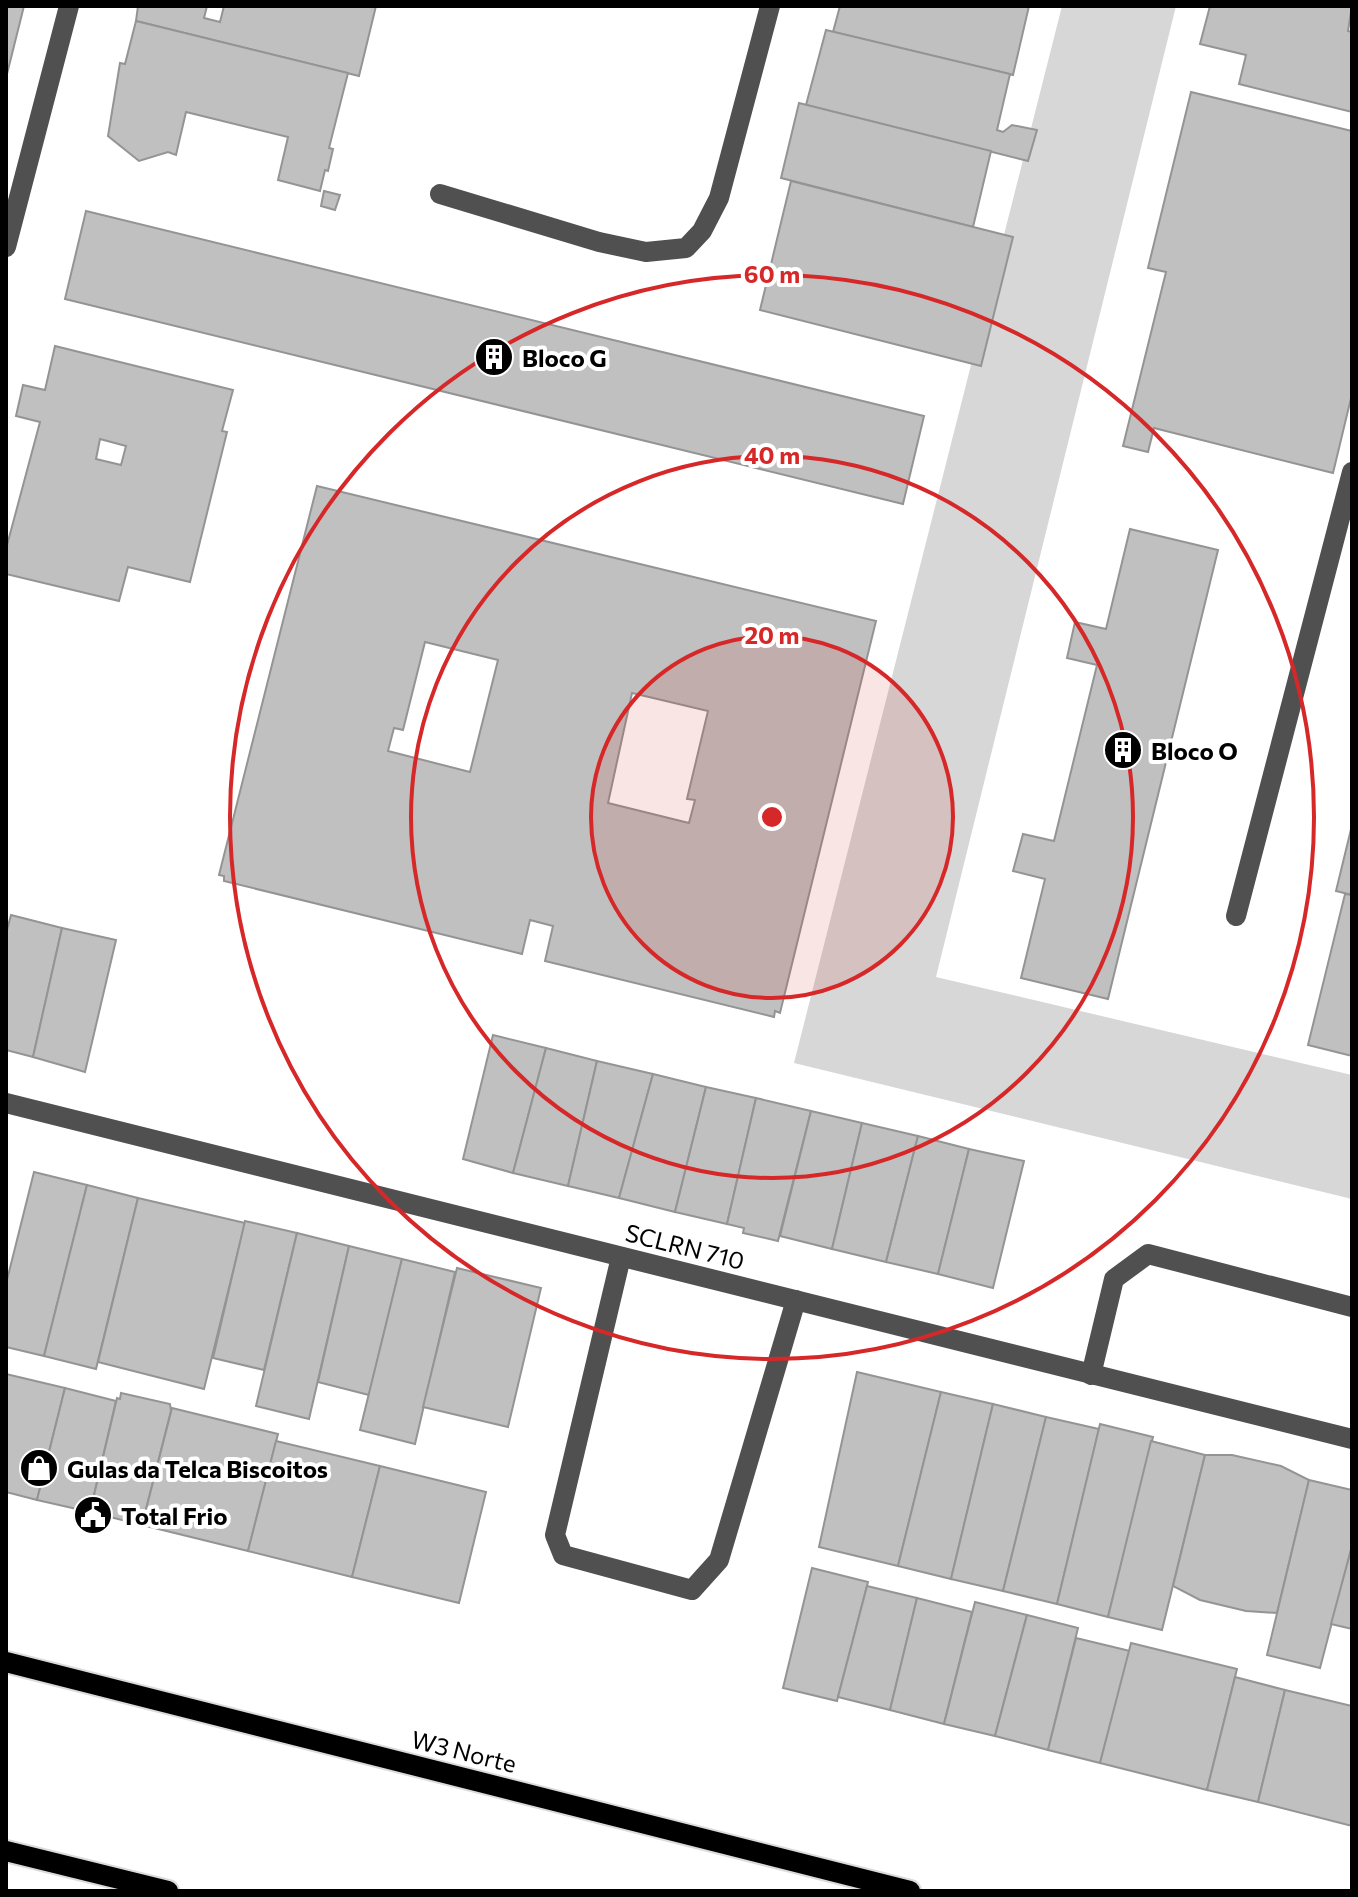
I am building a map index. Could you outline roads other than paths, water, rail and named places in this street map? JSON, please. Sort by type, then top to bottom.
[{"type":"main road","name":"W3 Norte","points":[[6,1662],[877,1887],[910,1891]]},
{"type":"main road","points":[[6,1851],[168,1891]]},
{"type":"street","points":[[6,247],[69,6]]},
{"type":"street","points":[[440,194],[646,252],[686,248],[702,231],[719,198],[770,6]]},
{"type":"street","points":[[1236,916],[1352,472]]},
{"type":"street","name":"SCLRN 710","points":[[6,1103],[1352,1439]]},
{"type":"street","points":[[1091,1375],[1114,1279],[1148,1254],[1352,1307]]},
{"type":"street","points":[[621,1257],[555,1535],[563,1555],[692,1590],[719,1560],[796,1300]]},
{"type":"place","name":"Bloco G","points":[[494,357]]},
{"type":"place","name":"Bloco O","points":[[1123,750]]},
{"type":"place","name":"Gulas da Telca Biscoitos","points":[[39,1468]]},
{"type":"place","name":"Total Frio","points":[[93,1515]]}]
